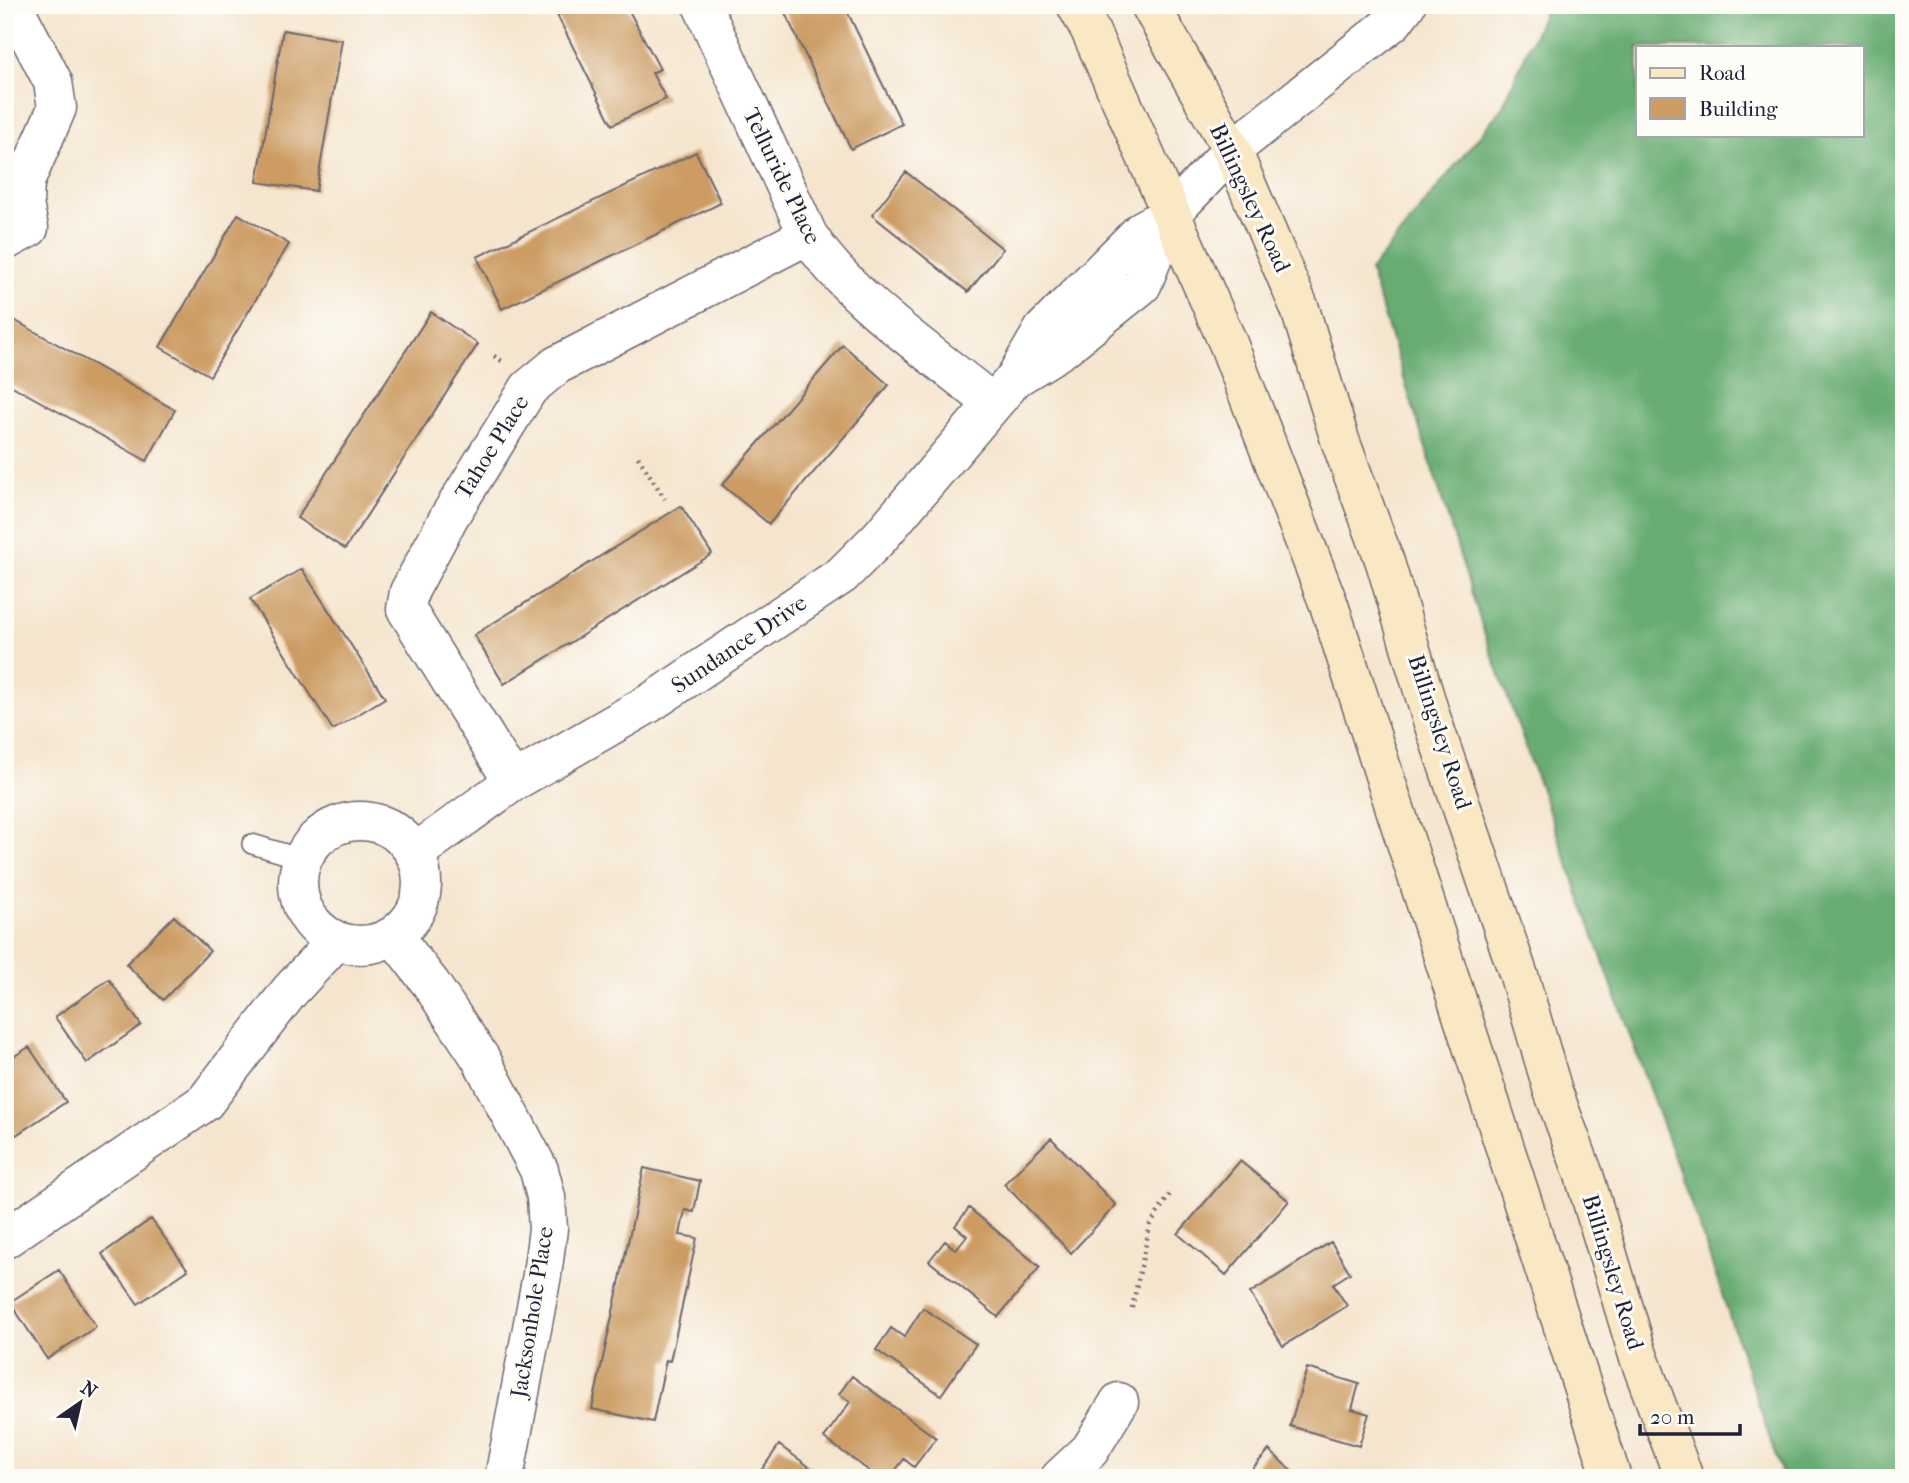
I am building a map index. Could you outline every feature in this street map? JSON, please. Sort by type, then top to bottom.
[{"type":"main road","points":[[1076,5],[1090,30],[1228,343],[1329,605],[1612,1478]]},
{"type":"main road","name":"Billingsley Road","points":[[1150,5],[1232,150],[1300,309],[1340,440],[1385,562],[1430,714],[1519,976],[1553,1091],[1584,1175],[1637,1355],[1684,1478]]},
{"type":"street","points":[[13,5],[53,82],[58,107],[25,182],[24,204],[17,234]]},
{"type":"street","name":"Telluride Place","points":[[702,5],[808,235],[843,280],[1004,391]]},
{"type":"street","name":"Sundance Drive","points":[[415,853],[513,782],[650,703],[842,575],[879,538],[1004,391],[1142,285],[1170,215],[1232,150],[1393,22],[1406,5]]},
{"type":"street","name":"Tahoe Place","points":[[513,782],[410,619],[407,609],[409,592],[430,551],[522,400],[536,382],[557,365],[808,235]]},
{"type":"street","points":[[362,820],[383,825],[402,836],[415,853],[422,881],[417,908],[408,923],[394,936],[375,944],[355,945],[335,941],[317,929],[304,911],[297,891],[302,859],[321,833],[341,823],[362,820]]},
{"type":"street","name":"Jacksonhole Place","points":[[394,936],[431,984],[481,1059],[539,1170],[546,1197],[548,1229],[542,1275],[504,1478]]},
{"type":"street","points":[[5,1239],[205,1102],[289,992],[335,941]]},
{"type":"street","points":[[1060,1478],[1090,1450],[1119,1402]]},
{"type":"lane","points":[[252,844],[302,859]]},
{"type":"path","points":[[638,457],[665,499]]},
{"type":"path","points":[[1132,1308],[1150,1225],[1172,1191]]},
{"type":"green space","points":[[1547,5],[1904,5],[1904,1478],[1783,1478],[1705,1243],[1484,632],[1370,271],[1502,108]]},
{"type":"building","points":[[577,5],[626,5],[660,69],[652,73],[666,99],[612,125],[557,15]]},
{"type":"building","points":[[796,5],[844,5],[902,124],[851,149],[784,11]]},
{"type":"building","points":[[283,30],[342,40],[316,191],[257,182]]},
{"type":"building","points":[[696,152],[721,203],[502,309],[477,257]]},
{"type":"building","points":[[906,172],[1003,249],[968,292],[872,215]]},
{"type":"building","points":[[238,214],[289,244],[210,376],[160,347]]},
{"type":"building","points":[[431,312],[478,344],[345,549],[297,518]]},
{"type":"building","points":[[5,315],[175,410],[147,461],[5,382]]},
{"type":"building","points":[[843,345],[889,385],[769,524],[722,485]]},
{"type":"building","points":[[681,506],[712,554],[504,684],[474,635]]},
{"type":"building","points":[[302,569],[385,698],[333,730],[250,599]]},
{"type":"building","points":[[174,916],[210,951],[163,1000],[126,964]]},
{"type":"building","points":[[109,979],[141,1025],[87,1063],[55,1017]]},
{"type":"building","points":[[29,1047],[66,1102],[16,1135],[5,1119],[5,1062]]},
{"type":"building","points":[[1051,1138],[1116,1205],[1071,1253],[1004,1184]]},
{"type":"building","points":[[1240,1161],[1289,1201],[1226,1275],[1178,1234]]},
{"type":"building","points":[[644,1168],[700,1181],[694,1212],[685,1210],[680,1235],[697,1238],[670,1361],[666,1360],[653,1422],[592,1409]]},
{"type":"building","points":[[969,1208],[1040,1267],[998,1317],[929,1261],[945,1241],[956,1250],[967,1236],[955,1226]]},
{"type":"building","points":[[151,1219],[188,1270],[138,1304],[102,1254]]},
{"type":"building","points":[[1331,1242],[1350,1273],[1333,1284],[1347,1306],[1283,1346],[1250,1293]]},
{"type":"building","points":[[59,1270],[96,1327],[47,1359],[10,1302]]},
{"type":"building","points":[[923,1308],[976,1344],[941,1395],[876,1350],[891,1328],[904,1337]]},
{"type":"building","points":[[1307,1368],[1359,1384],[1352,1409],[1369,1414],[1359,1446],[1290,1426]]},
{"type":"building","points":[[852,1376],[936,1438],[914,1467],[904,1459],[890,1478],[879,1478],[824,1438],[850,1402],[839,1394]]},
{"type":"building","points":[[779,1445],[825,1478],[756,1478]]},
{"type":"building","points":[[1269,1450],[1299,1478],[1244,1478]]}]
